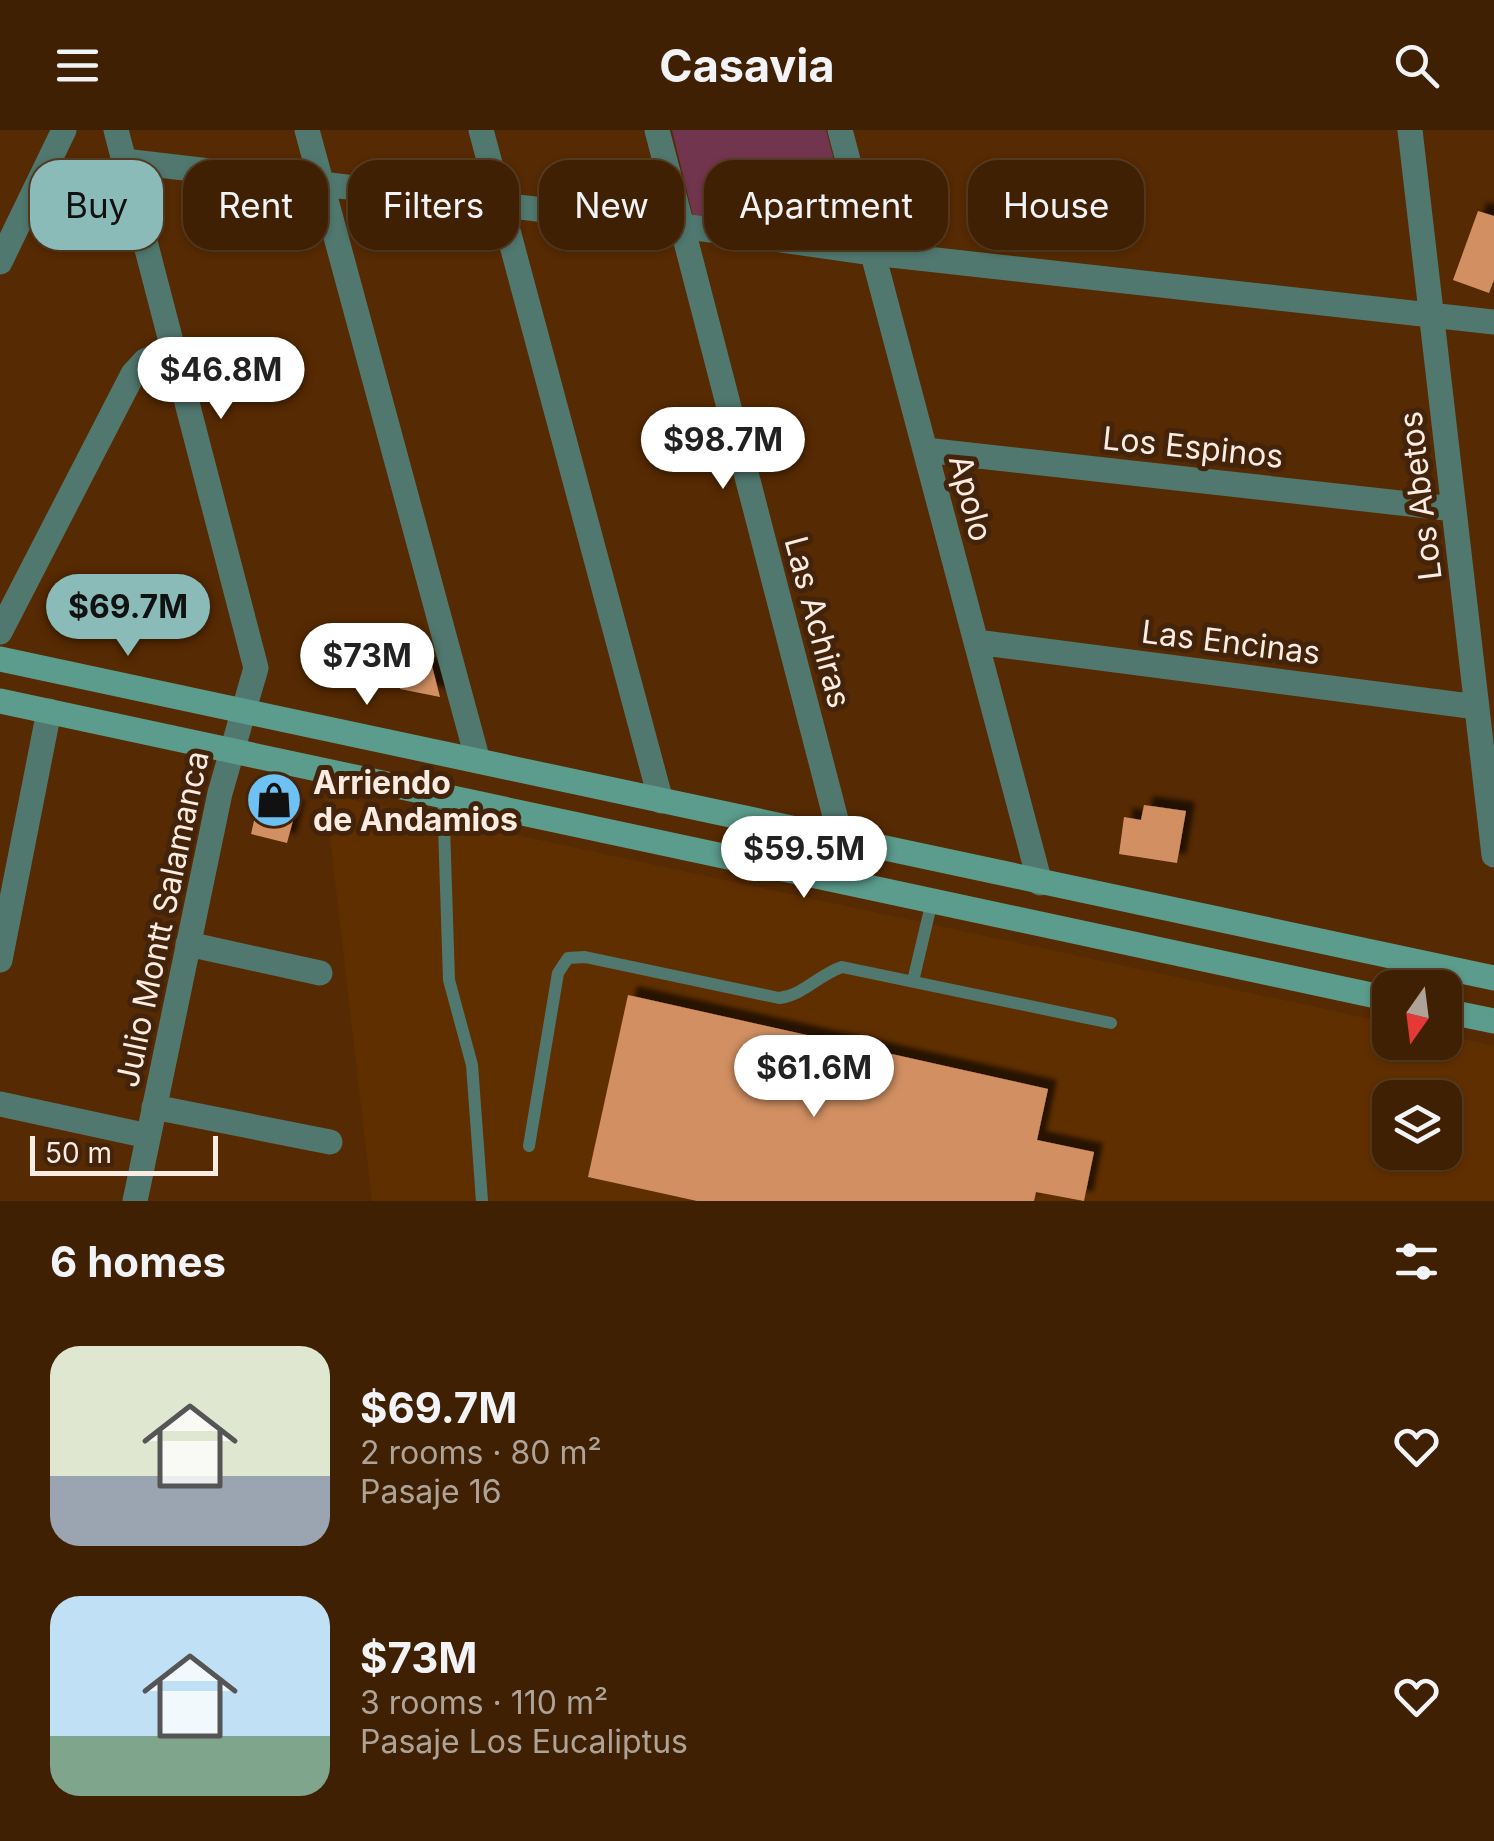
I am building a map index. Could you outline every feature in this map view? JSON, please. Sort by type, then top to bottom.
[{"type":"main road","points":[[10,662],[1494,978]]},
{"type":"main road","points":[[0,701],[1372,994]]},
{"type":"main road","points":[[1167,950],[1174,911]]},
{"type":"main road","points":[[1462,1014],[1494,1021]]},
{"type":"street","points":[[0,262],[64,130]]},
{"type":"street","name":"Julio Montt Salamanca","points":[[116,130],[124,160]]},
{"type":"street","points":[[307,130],[315,160]]},
{"type":"street","points":[[481,130],[489,160]]},
{"type":"street","name":"Las Achiras","points":[[656,130],[664,160]]},
{"type":"street","name":"Apolo","points":[[840,130],[1040,882]]},
{"type":"street","name":"Los Abetos","points":[[1410,130],[1494,855]]},
{"type":"street","points":[[328,210],[478,761]]},
{"type":"street","points":[[684,226],[873,253],[1494,322]]},
{"type":"street","name":"Las Achiras","points":[[684,234],[841,840]]},
{"type":"street","name":"Julio Montt Salamanca","points":[[134,1201],[230,750],[255,679],[255,660],[148,250]]},
{"type":"street","points":[[513,250],[661,801]]},
{"type":"street","points":[[0,632],[132,374],[146,361],[174,350]]},
{"type":"street","name":"Los Espinos","points":[[925,450],[1454,510]]},
{"type":"street","name":"Las Encinas","points":[[976,642],[1477,707]]},
{"type":"street","points":[[0,644],[10,662]]},
{"type":"street","points":[[0,960],[49,711]]},
{"type":"street","points":[[188,944],[320,973]]},
{"type":"street","points":[[0,1104],[148,1136]]},
{"type":"street","points":[[154,1107],[330,1142]]},
{"type":"lane","points":[[443,796],[450,980],[472,1065],[482,1201]]},
{"type":"lane","points":[[914,981],[932,901]]},
{"type":"lane","points":[[528,1146],[558,974],[568,958],[585,957],[779,998],[796,996],[822,974],[842,967],[1111,1023]]},
{"type":"shaded area","points":[[672,130],[826,130],[834,160],[704,160],[704,217],[693,216],[684,179],[684,160],[679,160]]},
{"type":"shaded area","points":[[325,794],[1372,1019],[1372,1060],[1462,1060],[1462,1039],[1494,1046],[1494,1201],[372,1201]]},
{"type":"building","points":[[1478,211],[1494,216],[1494,280],[1489,293],[1453,280]]},
{"type":"building","points":[[432,666],[440,697],[400,689],[397,675]]},
{"type":"building","points":[[259,799],[296,809],[287,843],[251,834]]},
{"type":"building","points":[[1144,805],[1186,811],[1177,863],[1119,854],[1124,817],[1141,820]]},
{"type":"building","points":[[628,995],[1048,1089],[1037,1140],[1094,1152],[1084,1201],[1036,1192],[1034,1201],[697,1201],[588,1177]]},
{"type":"place","name":"Arriendo de Andamios","points":[[274,800]]}]
